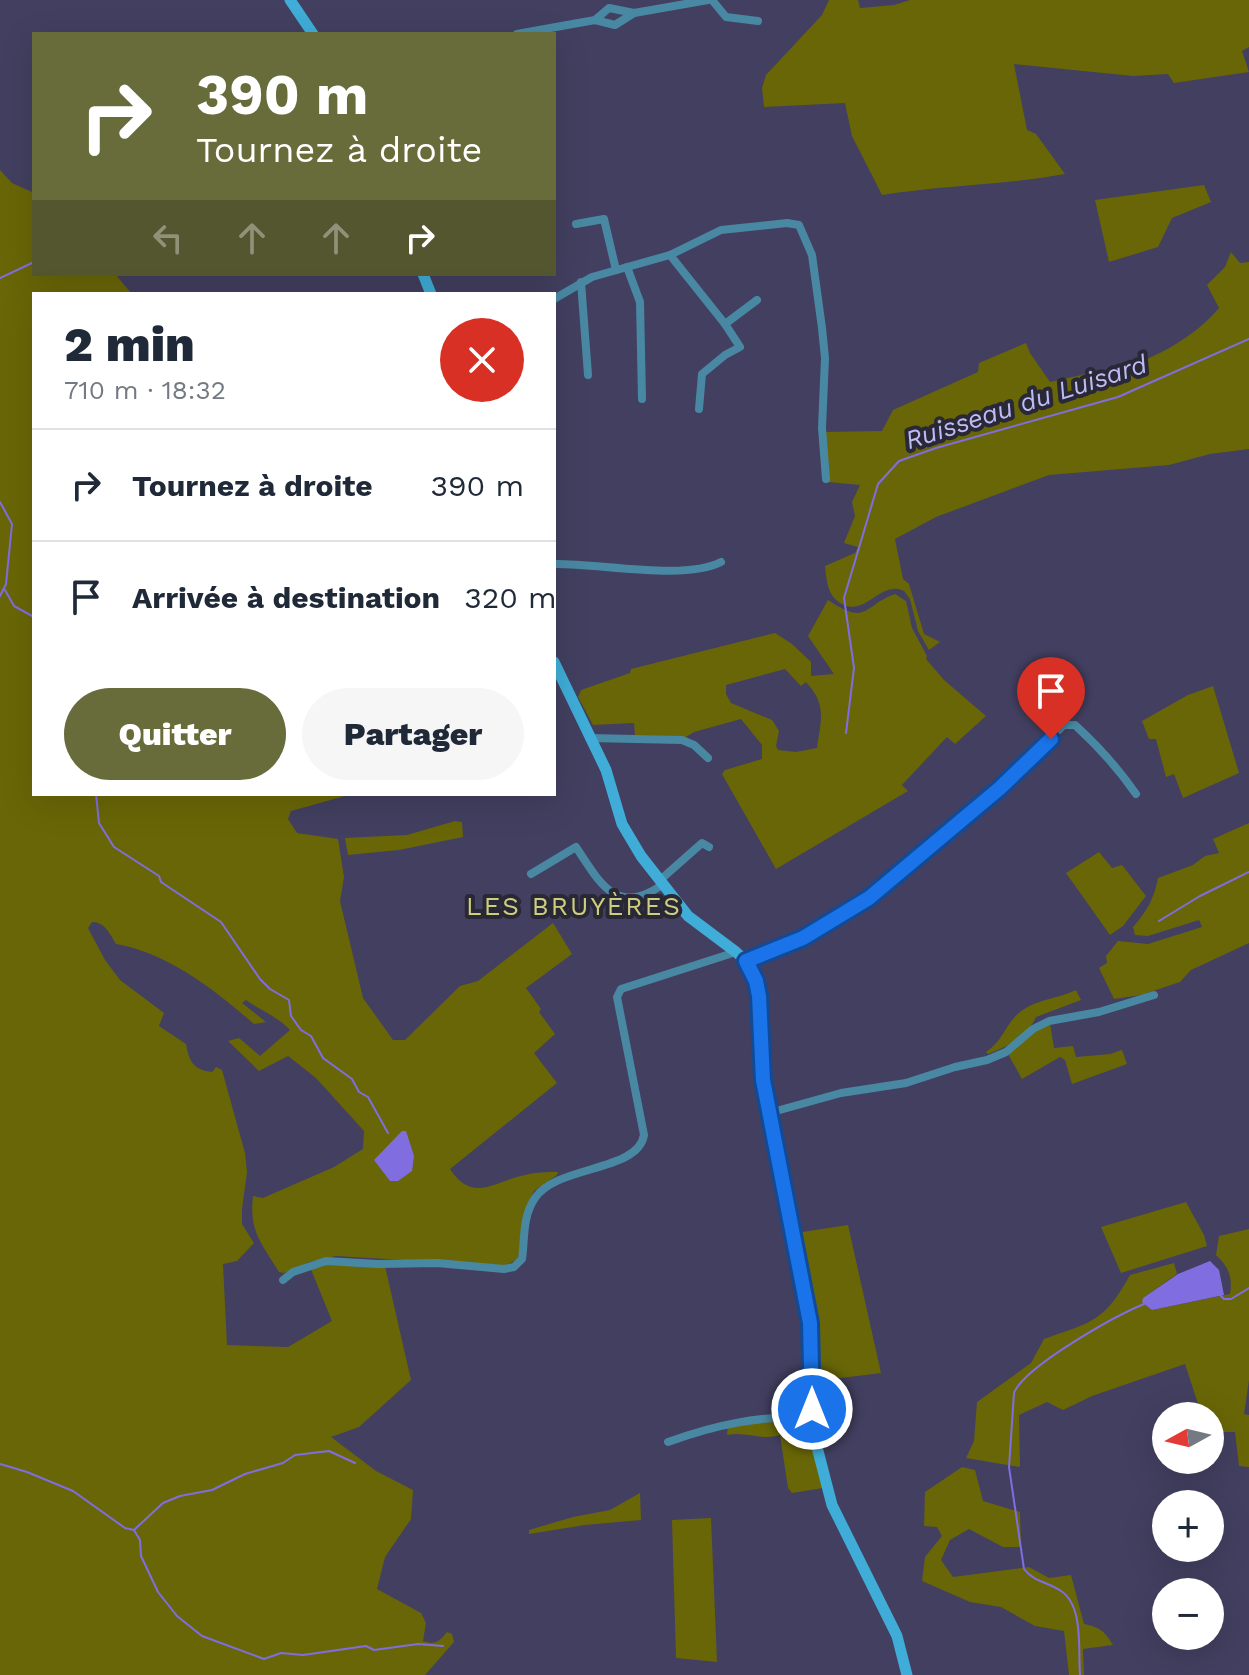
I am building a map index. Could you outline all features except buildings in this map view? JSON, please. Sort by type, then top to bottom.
[{"type":"street","points":[[290,0],[312,32]]},
{"type":"street","points":[[595,20],[609,8],[634,13],[710,0],[726,17],[758,21]]},
{"type":"street","points":[[528,32],[595,20],[615,25],[634,13]]},
{"type":"street","points":[[576,224],[604,219],[616,270]]},
{"type":"street","points":[[556,298],[581,282],[670,255],[712,233],[731,227],[799,225],[812,255],[822,328],[825,380],[822,428],[826,479]]},
{"type":"street","points":[[670,255],[740,347],[702,374],[699,409]]},
{"type":"street","points":[[627,267],[640,302],[642,399]]},
{"type":"street","points":[[581,282],[588,375]]},
{"type":"street","points":[[725,324],[757,300]]},
{"type":"street","points":[[556,564],[652,570],[709,568],[721,562]]},
{"type":"street","points":[[556,666],[606,770],[622,824],[661,883],[688,916],[746,961],[756,981],[761,1066],[810,1323],[812,1417],[832,1505],[897,1636],[907,1675]]},
{"type":"street","points":[[746,961],[803,938],[869,898],[1000,788],[1064,725],[1075,725],[1088,736],[1136,794]]},
{"type":"street","points":[[589,738],[682,740],[694,745],[708,758]]},
{"type":"street","points":[[531,874],[576,847],[601,885],[613,895],[636,898],[661,883],[702,843],[709,847]]},
{"type":"street","points":[[283,1280],[293,1272],[326,1261],[514,1267],[522,1259],[523,1231],[530,1206],[546,1186],[564,1177],[630,1156],[643,1142],[617,997],[621,989],[736,952]]},
{"type":"street","points":[[769,1113],[855,1090],[906,1083],[987,1060],[1006,1052],[1033,1029],[1049,1021],[1099,1012],[1154,995]]},
{"type":"street","points":[[668,1442],[708,1427],[746,1419],[812,1417]]},
{"type":"shaded area","points":[[829,0],[858,0],[860,8],[894,5],[910,0],[1249,0],[1249,47],[1242,51],[1249,72],[1174,83],[1168,74],[1133,76],[1014,64],[1027,130],[1036,134],[1065,174],[882,195],[852,136],[845,103],[764,107],[762,88],[766,75],[822,15]]},
{"type":"shaded area","points":[[0,170],[12,183],[32,192],[32,276],[117,276],[130,292],[32,292],[32,796],[345,796],[291,811],[288,819],[297,833],[338,839],[344,877],[340,901],[363,998],[393,1040],[405,1040],[460,986],[478,981],[553,923],[572,954],[526,988],[555,1034],[534,1053],[557,1083],[450,1169],[467,1186],[476,1188],[529,1174],[558,1172],[534,1191],[527,1205],[518,1259],[504,1266],[336,1256],[309,1262],[284,1273],[279,1272],[258,1236],[253,1219],[253,1196],[263,1198],[334,1167],[363,1149],[364,1131],[316,1078],[288,1056],[259,1071],[228,1041],[239,1038],[260,1056],[290,1030],[280,1021],[246,1000],[242,1003],[266,1022],[254,1024],[190,975],[154,956],[116,944],[107,929],[92,922],[88,928],[120,980],[164,1013],[159,1026],[186,1044],[193,1064],[206,1071],[212,1072],[216,1067],[222,1070],[245,1153],[247,1172],[242,1224],[254,1243],[237,1261],[223,1264],[227,1345],[288,1347],[332,1321],[310,1267],[329,1263],[385,1266],[411,1380],[359,1427],[331,1437],[376,1471],[413,1490],[411,1519],[385,1557],[377,1589],[421,1613],[426,1623],[423,1641],[434,1643],[447,1632],[452,1634],[454,1642],[425,1675],[0,1675]]},
{"type":"shaded area","points":[[1204,185],[1211,202],[1172,218],[1158,247],[1109,262],[1095,200]]},
{"type":"shaded area","points":[[1231,252],[1240,263],[1249,262],[1249,449],[1210,454],[1169,465],[1049,475],[936,517],[895,539],[903,579],[909,584],[924,634],[940,642],[929,650],[918,631],[910,599],[904,591],[888,590],[852,607],[834,598],[825,566],[855,553],[858,547],[844,543],[855,516],[852,502],[860,485],[828,482],[824,432],[882,431],[893,410],[978,372],[979,363],[1026,343],[1050,382],[1086,374],[1092,382],[1144,361],[1177,344],[1219,308],[1207,285],[1225,267]]},
{"type":"shaded area","points":[[895,594],[906,601],[912,628],[926,659],[944,680],[986,716],[955,744],[947,737],[902,785],[908,791],[776,869],[722,774],[725,770],[762,759],[762,745],[741,719],[686,737],[635,735],[634,723],[593,725],[578,697],[581,690],[630,673],[631,669],[775,633],[811,662],[811,676],[834,674],[808,636],[828,600],[858,613]],"holes":[[[785,669],[801,686],[806,682],[813,690],[820,705],[821,720],[817,748],[796,752],[778,750],[779,731],[772,720],[731,703],[726,694],[726,685]]]},
{"type":"shaded area","points":[[1213,686],[1239,773],[1183,798],[1174,774],[1166,777],[1156,739],[1149,739],[1142,721],[1188,695]]},
{"type":"shaded area","points":[[455,821],[462,822],[463,837],[399,850],[348,855],[345,838],[407,835]]},
{"type":"shaded area","points":[[1249,823],[1249,943],[1191,970],[1180,982],[1141,995],[1114,999],[1099,968],[1107,963],[1106,956],[1118,941],[1148,944],[1202,927],[1199,920],[1148,936],[1135,935],[1133,927],[1149,904],[1158,878],[1193,865],[1205,856],[1219,853],[1213,839]]},
{"type":"shaded area","points":[[1099,852],[1112,868],[1122,865],[1146,896],[1123,926],[1110,935],[1066,873]]},
{"type":"shaded area","points":[[1076,990],[1081,1000],[1036,1017],[1028,1030],[1016,1040],[988,1054],[986,1052],[1020,1012],[1033,1004]]},
{"type":"shaded area","points":[[1050,1023],[1054,1048],[1073,1046],[1076,1057],[1122,1050],[1127,1064],[1072,1084],[1065,1060],[1060,1057],[1022,1079],[1008,1054],[1031,1034]]},
{"type":"shaded area","points":[[402,1131],[406,1131],[414,1156],[412,1171],[398,1181],[390,1181],[374,1160]]},
{"type":"shaded area","points":[[1186,1202],[1207,1246],[1121,1273],[1101,1227]]},
{"type":"shaded area","points":[[848,1225],[881,1373],[817,1381],[814,1322],[796,1233]]},
{"type":"shaded area","points":[[1249,1229],[1249,1380],[1244,1414],[1249,1415],[1249,1467],[1239,1466],[1235,1432],[1224,1432],[1224,1402],[1197,1402],[1185,1364],[1092,1396],[1063,1410],[1047,1402],[1019,1415],[1020,1467],[966,1458],[974,1441],[977,1402],[1031,1363],[1044,1339],[1085,1324],[1104,1311],[1130,1275],[1174,1263],[1177,1274],[1143,1298],[1152,1310],[1230,1294],[1229,1272],[1216,1255],[1219,1236]]},
{"type":"shaded area","points":[[1210,1261],[1219,1270],[1224,1295],[1152,1310],[1142,1302],[1143,1298],[1178,1274]]},
{"type":"shaded area","points":[[775,1420],[809,1421],[823,1488],[792,1493],[788,1488],[780,1435],[727,1435],[728,1425]]},
{"type":"shaded area","points":[[962,1467],[975,1470],[983,1501],[1020,1512],[1021,1547],[1003,1547],[969,1529],[950,1540],[941,1560],[953,1577],[1029,1567],[1049,1578],[1071,1575],[1084,1624],[1101,1630],[1113,1645],[1083,1649],[1084,1675],[1069,1675],[1064,1631],[1035,1626],[1001,1607],[970,1602],[922,1581],[925,1557],[942,1536],[937,1527],[924,1526],[925,1492]]},
{"type":"shaded area","points":[[640,1493],[641,1520],[529,1534],[529,1530],[610,1510]]},
{"type":"shaded area","points":[[711,1518],[717,1662],[676,1658],[672,1520]]},
{"type":"waterway","points":[[0,278],[32,263]]},
{"type":"waterway","name":"Ruisseau du Luisard","points":[[846,733],[854,668],[844,598],[878,484],[899,461],[1118,397],[1249,339]]},
{"type":"waterway","points":[[0,502],[12,524],[6,584],[0,596]]},
{"type":"waterway","points":[[5,590],[14,606],[32,616]]},
{"type":"waterway","points":[[96,796],[99,823],[114,847],[221,922],[260,979],[289,1000],[291,1016],[301,1030],[311,1036],[323,1058],[352,1079],[359,1092],[368,1097],[388,1133]]},
{"type":"waterway","points":[[1159,921],[1249,872]]},
{"type":"waterway","points":[[1220,1295],[1231,1299],[1249,1288]]},
{"type":"waterway","points":[[1080,1675],[1077,1618],[1073,1607],[1061,1591],[1032,1577],[1024,1569],[1009,1467],[1014,1393],[1035,1369],[1052,1356],[1093,1330],[1144,1304]]},
{"type":"waterway","points":[[135,1529],[163,1503],[180,1496],[212,1490],[245,1474],[283,1463],[295,1455],[329,1451],[355,1463]]},
{"type":"waterway","points":[[0,1464],[73,1491],[125,1528],[134,1530],[140,1540],[141,1556],[158,1592],[177,1616],[202,1636],[264,1659],[281,1653],[303,1655],[366,1646],[374,1650],[418,1644],[443,1646]]},
{"type":"district","name":"LES BRUYÈRES","points":[[574,906]]},
{"type":"route","points":[[812,1409],[810,1323],[763,1080],[759,996],[756,981],[746,961],[803,938],[869,898],[1000,788],[1051,739]]}]
